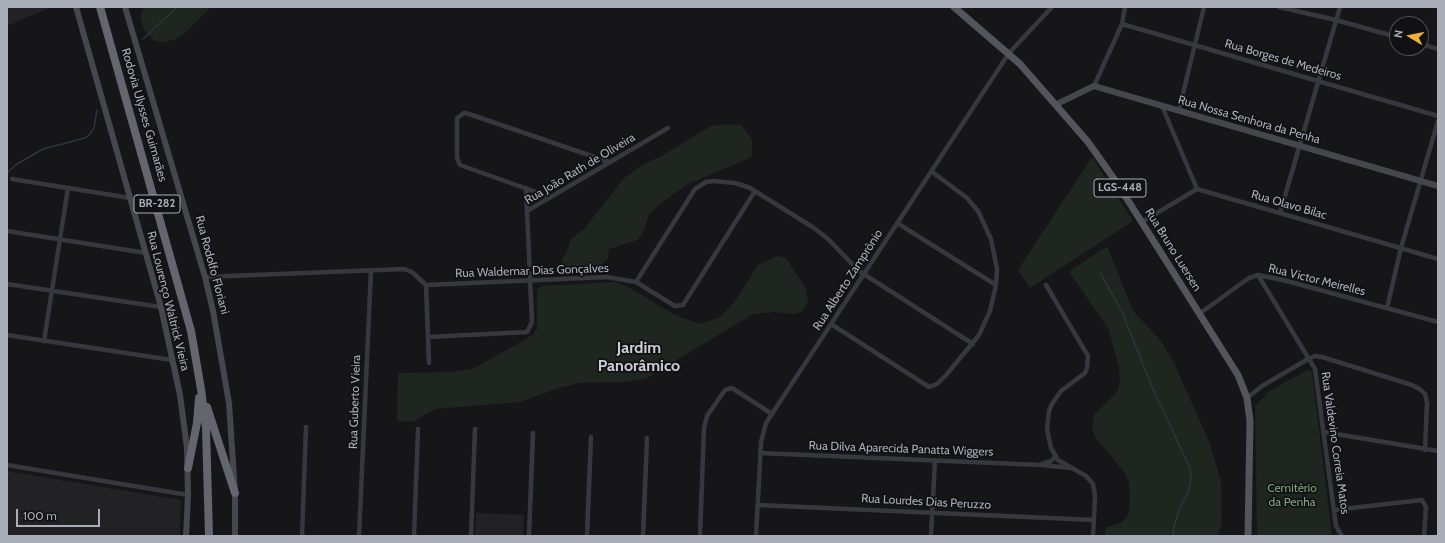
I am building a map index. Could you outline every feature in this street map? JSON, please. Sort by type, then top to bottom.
[{"type":"highway","name":"Rodovia Ulysses Guimarães","points":[[100,7],[182,292],[197,361],[202,389],[208,459],[209,536]]},
{"type":"highway","points":[[188,468],[197,423],[199,398],[197,361]]},
{"type":"highway","points":[[202,389],[235,493]]},
{"type":"main road","name":"Rua Lourenço Waltrick Vieira","points":[[76,7],[161,307],[184,420],[188,468],[186,536]]},
{"type":"main road","name":"Rua Rodolfo Floriani","points":[[125,7],[205,277],[224,370],[235,493],[234,536]]},
{"type":"main road","name":"Rua Bruno Luersen","points":[[954,7],[1009,53],[1057,104],[1097,154],[1142,222],[1238,375],[1247,398],[1250,421],[1248,536]]},
{"type":"main road","points":[[1057,104],[1094,86]]},
{"type":"main road","name":"Rua Nossa Senhora da Penha","points":[[1094,86],[1438,186]]},
{"type":"street","name":"Rua Alberto Zamprônio","points":[[756,536],[760,453],[764,429],[772,414],[1009,53],[1051,7]]},
{"type":"street","points":[[1094,86],[1122,24],[1125,7]]},
{"type":"street","points":[[1179,110],[1204,7]]},
{"type":"street","points":[[1279,7],[1336,20],[1389,36]]},
{"type":"street","points":[[1280,213],[1340,7]]},
{"type":"street","name":"Rua Borges de Medeiros","points":[[1122,24],[1438,116]]},
{"type":"street","points":[[1142,222],[1197,189],[1162,106]]},
{"type":"street","points":[[550,197],[462,166],[458,163],[456,122],[460,115],[469,114],[609,162]]},
{"type":"street","points":[[1387,308],[1401,248],[1438,121]]},
{"type":"street","name":"Rua João Rath de Oliveira","points":[[428,337],[527,332],[532,322],[527,211],[668,128]]},
{"type":"street","points":[[831,324],[929,387],[937,384],[973,344],[990,311],[996,285],[997,269],[995,252],[985,224],[967,198],[931,171]]},
{"type":"street","points":[[12,179],[130,198]]},
{"type":"street","points":[[636,282],[691,194],[700,185],[706,182],[720,181],[743,185],[814,228],[864,274],[973,344]]},
{"type":"street","points":[[44,341],[68,188]]},
{"type":"street","points":[[526,188],[527,211]]},
{"type":"street","name":"Rua Olavo Bilac","points":[[1197,189],[1438,259]]},
{"type":"street","name":"Rua Waldemar Dias Gonçalves","points":[[426,285],[607,277],[636,282],[670,304],[679,306],[686,302],[755,191]]},
{"type":"street","points":[[897,223],[996,285]]},
{"type":"street","points":[[7,231],[146,253]]},
{"type":"street","points":[[205,277],[404,269],[412,272],[426,285],[429,363]]},
{"type":"street","name":"Rua Guberto Vieira","points":[[359,536],[371,270]]},
{"type":"street","name":"Rua Victor Meirelles","points":[[1200,314],[1250,278],[1258,276],[1283,280],[1438,322]]},
{"type":"street","name":"Rua Valdevino Correia Matos","points":[[1258,276],[1313,364],[1316,375],[1336,526],[1341,535]]},
{"type":"street","points":[[7,284],[161,307]]},
{"type":"street","points":[[1046,285],[1085,350],[1088,363],[1085,373],[1061,391],[1049,411],[1047,430],[1048,439],[1056,456],[1063,464],[1086,476],[1094,484],[1095,496],[1093,536]]},
{"type":"street","points":[[7,335],[172,360]]},
{"type":"street","points":[[1247,398],[1262,386],[1308,358],[1314,356],[1330,359],[1412,385],[1421,390],[1425,394],[1427,412],[1425,450]]},
{"type":"street","points":[[700,536],[704,428],[707,416],[725,390],[732,388],[772,414]]},
{"type":"street","points":[[302,536],[306,427]]},
{"type":"street","points":[[471,536],[476,429]]},
{"type":"street","points":[[414,536],[418,430]]},
{"type":"street","points":[[1324,432],[1438,451]]},
{"type":"street","points":[[529,536],[533,433]]},
{"type":"street","points":[[587,536],[591,437]]},
{"type":"street","points":[[643,536],[647,438]]},
{"type":"street","name":"Rua Dilva Aparecida Panatta Wiggers","points":[[760,453],[1041,465],[1071,468]]},
{"type":"street","points":[[1041,465],[1051,461],[1056,456]]},
{"type":"street","points":[[930,536],[935,460]]},
{"type":"street","points":[[7,465],[188,496]]},
{"type":"street","points":[[1334,510],[1417,500],[1424,502],[1426,507],[1424,536]]},
{"type":"street","name":"Rua Lourdes Dias Peruzzo","points":[[758,505],[1094,520]]},
{"type":"shaded area","points":[[7,7],[52,7],[7,26]]},
{"type":"shaded area","points":[[7,471],[181,500],[180,536],[7,536]]},
{"type":"shaded area","points":[[476,513],[524,515],[523,536],[475,536]]},
{"type":"green space","points":[[144,7],[211,7],[185,33],[176,39],[166,42],[155,41],[144,30],[140,17]]},
{"type":"green space","points":[[727,124],[741,125],[752,139],[752,155],[750,158],[688,184],[664,201],[649,214],[643,233],[637,240],[609,249],[608,258],[600,267],[582,273],[564,270],[561,261],[566,254],[571,239],[584,229],[624,178],[644,164],[660,157],[711,126]]},
{"type":"green space","points":[[1092,157],[1133,221],[1030,288],[1018,270]]},
{"type":"green space","points":[[1107,246],[1133,311],[1162,342],[1175,365],[1210,444],[1221,481],[1222,523],[1218,536],[1104,536],[1106,527],[1121,523],[1128,515],[1130,504],[1129,482],[1124,472],[1095,437],[1092,427],[1094,415],[1117,392],[1120,382],[1119,368],[1109,330],[1070,273],[1071,270]]},
{"type":"green space","points":[[777,256],[786,258],[806,289],[808,302],[803,311],[795,314],[774,312],[753,314],[645,379],[623,382],[579,383],[558,388],[520,402],[435,409],[414,422],[397,421],[398,373],[453,372],[474,368],[525,340],[533,334],[537,328],[537,290],[541,286],[615,282],[630,288],[675,315],[700,324],[720,317],[735,301],[758,265]]},
{"type":"green space","name":"Cemitério da Penha","points":[[1307,370],[1312,372],[1332,536],[1257,536],[1255,406],[1268,392]]},
{"type":"waterway","points":[[143,39],[177,7]]},
{"type":"waterway","points":[[7,173],[17,164],[43,149],[85,138],[94,128],[97,110]]},
{"type":"waterway","points":[[1101,274],[1122,312],[1153,389],[1190,468],[1191,479],[1188,493],[1179,509],[1173,531],[1174,536]]},
{"type":"district","name":"Jardim Panorâmico","points":[[639,357]]}]
